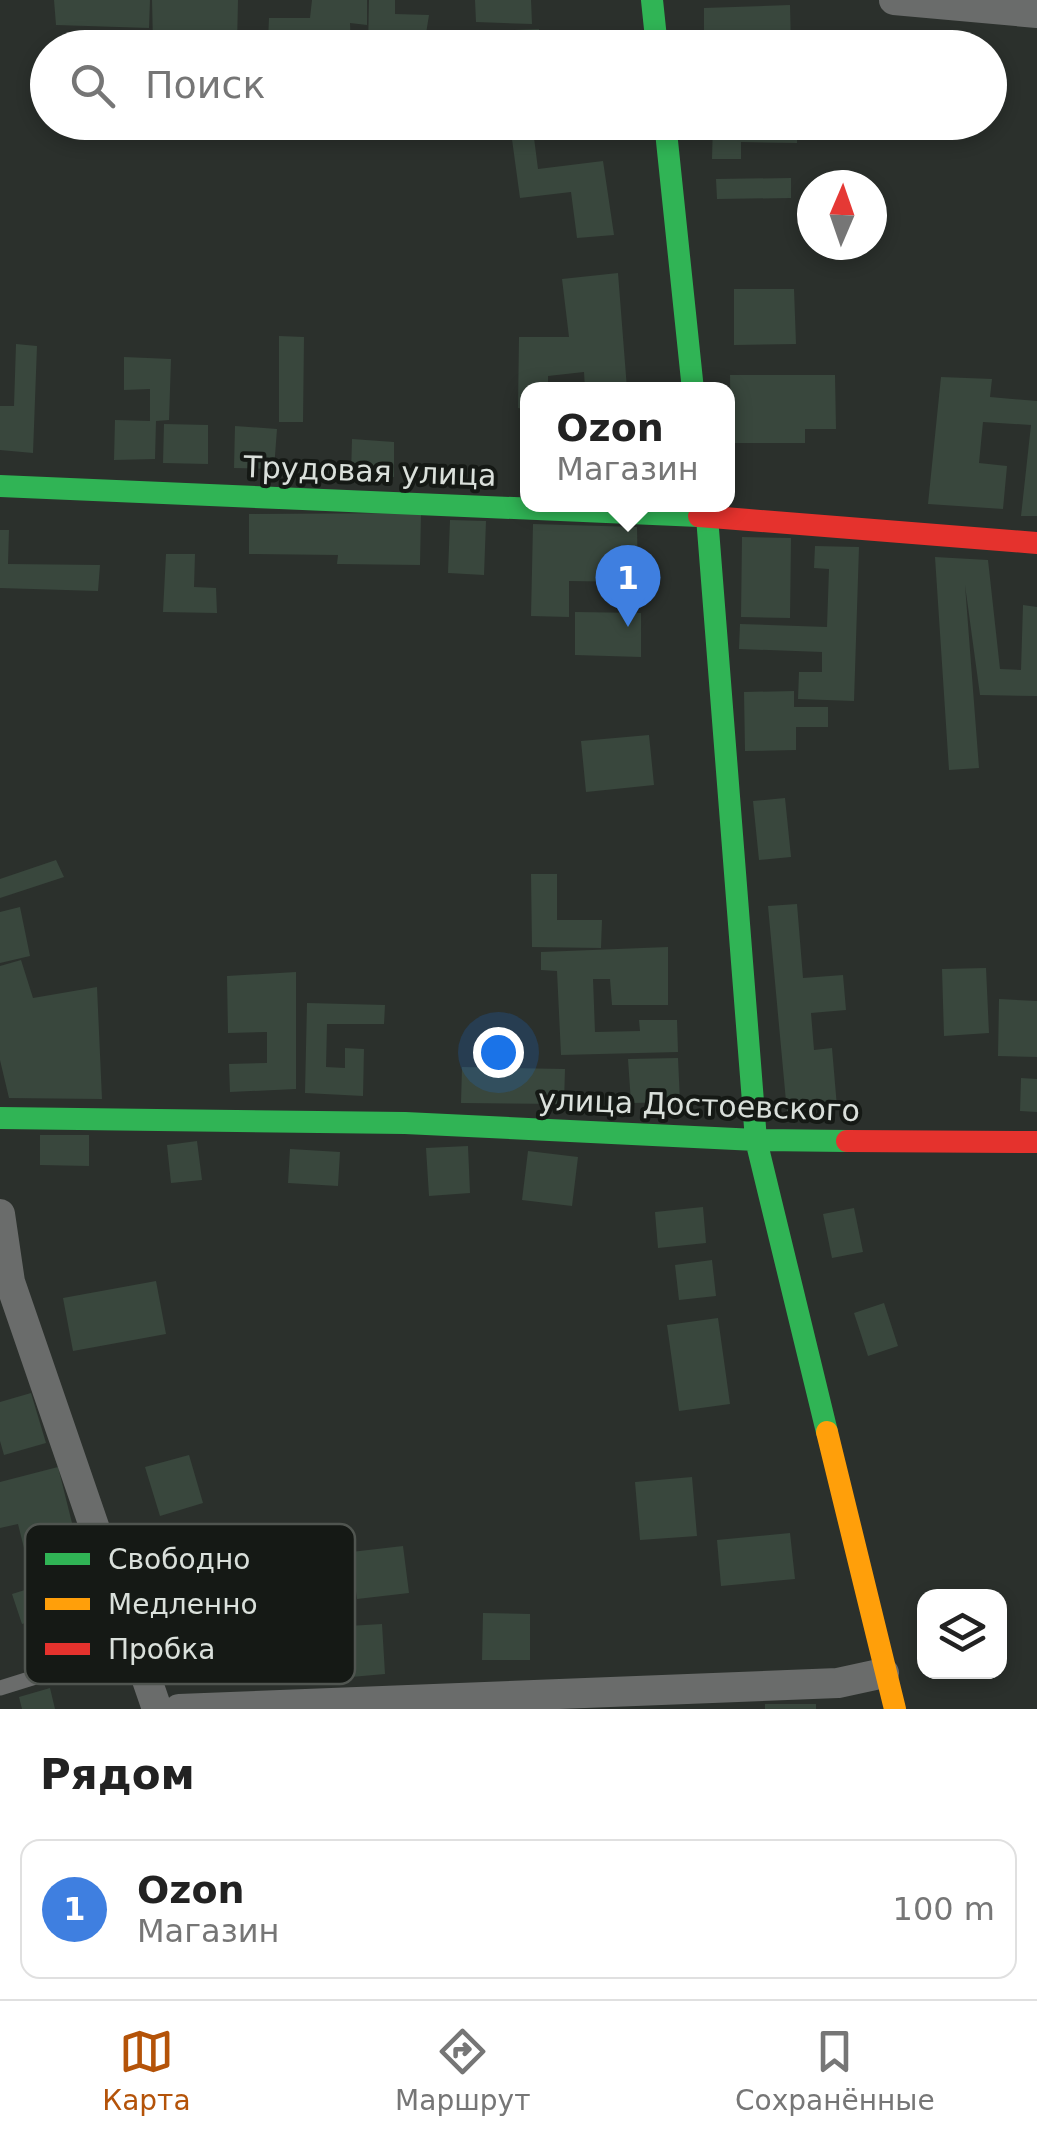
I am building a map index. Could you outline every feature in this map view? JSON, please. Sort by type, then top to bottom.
[{"type":"street","points":[[652,0],[655,30]]},
{"type":"street","points":[[894,0],[1037,13]]},
{"type":"street","points":[[667,140],[692,382]]},
{"type":"street","name":"Трудовая улица","points":[[0,486],[520,504]]},
{"type":"street","points":[[706,512],[756,1140],[895,1709]]},
{"type":"street","name":"Трудовая улица","points":[[725,512],[1037,544]]},
{"type":"street","name":"улица Достоевского","points":[[0,1118],[405,1123],[756,1140],[1037,1142]]},
{"type":"street","points":[[0,1214],[10,1282],[93,1524]]},
{"type":"street","points":[[179,1709],[838,1684],[884,1673]]},
{"type":"street","points":[[148,1684],[157,1709]]},
{"type":"lane","points":[[0,1688],[25,1680]]},
{"type":"building","points":[[54,0],[150,0],[149,28],[56,25]]},
{"type":"building","points":[[152,0],[238,0],[237,30],[153,30]]},
{"type":"building","points":[[312,0],[367,0],[367,25],[350,23],[350,30],[268,30],[269,18],[310,18]]},
{"type":"building","points":[[369,0],[395,0],[395,14],[429,15],[427,30],[368,30]]},
{"type":"building","points":[[475,0],[531,0],[532,24],[476,22]]},
{"type":"building","points":[[790,5],[791,30],[704,30],[704,8]]},
{"type":"building","points":[[512,140],[534,140],[538,169],[603,161],[614,235],[577,238],[571,192],[520,198]]},
{"type":"building","points":[[713,140],[797,140],[741,142],[741,159],[712,159]]},
{"type":"building","points":[[791,178],[791,198],[717,199],[716,179]]},
{"type":"building","points":[[618,273],[626,382],[585,382],[584,372],[548,376],[548,382],[520,382],[518,408],[519,337],[569,337],[562,279]]},
{"type":"building","points":[[734,289],[794,289],[796,344],[734,345]]},
{"type":"building","points":[[279,336],[304,337],[303,422],[279,422]]},
{"type":"building","points":[[16,344],[37,346],[33,453],[0,450],[0,406],[14,406]]},
{"type":"building","points":[[124,357],[171,359],[169,420],[156,421],[155,459],[114,460],[115,420],[150,421],[150,389],[124,390]]},
{"type":"building","points":[[730,375],[835,375],[836,429],[805,429],[805,443],[735,443],[735,382],[730,382]]},
{"type":"building","points":[[941,377],[992,379],[990,397],[1037,401],[1037,516],[1021,516],[1031,425],[983,422],[979,463],[1007,466],[1003,509],[928,504]]},
{"type":"building","points":[[164,424],[208,425],[208,464],[163,463]]},
{"type":"building","points":[[235,426],[277,429],[274,469],[234,468]]},
{"type":"building","points":[[352,439],[394,442],[394,477],[351,475]]},
{"type":"building","points":[[421,513],[420,565],[337,564],[338,555],[249,554],[249,514]]},
{"type":"building","points":[[450,520],[486,521],[484,575],[448,573]]},
{"type":"building","points":[[533,524],[637,527],[638,582],[569,581],[569,617],[531,616]]},
{"type":"building","points":[[0,530],[9,530],[8,564],[100,565],[98,591],[0,588]]},
{"type":"building","points":[[742,537],[791,538],[790,618],[741,617]]},
{"type":"building","points":[[815,546],[859,547],[854,701],[798,699],[799,672],[822,672],[822,652],[739,649],[740,624],[827,627],[829,569],[814,568]]},
{"type":"building","points":[[166,554],[195,554],[194,587],[216,588],[217,613],[163,612]]},
{"type":"building","points":[[935,557],[988,560],[1000,669],[1021,670],[1023,605],[1037,607],[1037,696],[980,695],[965,585],[979,768],[949,770]]},
{"type":"building","points":[[575,612],[641,613],[641,657],[575,655]]},
{"type":"building","points":[[794,691],[794,707],[828,707],[828,727],[796,727],[796,750],[745,751],[744,692]]},
{"type":"building","points":[[649,735],[654,785],[586,792],[581,741]]},
{"type":"building","points":[[785,798],[791,857],[759,860],[753,801]]},
{"type":"building","points":[[56,860],[64,877],[0,898],[0,879]]},
{"type":"building","points":[[531,874],[557,874],[557,920],[602,920],[601,948],[532,947]]},
{"type":"building","points":[[797,904],[803,978],[843,975],[846,1010],[811,1013],[814,1050],[832,1048],[837,1107],[787,1112],[768,906]]},
{"type":"building","points":[[20,907],[30,956],[0,963],[0,912]]},
{"type":"building","points":[[668,947],[668,1005],[612,1005],[610,979],[593,979],[595,1032],[640,1031],[639,1020],[677,1020],[678,1052],[561,1055],[557,971],[541,970],[541,952]]},
{"type":"building","points":[[21,960],[33,998],[97,987],[102,1099],[9,1098],[0,1060],[0,966]]},
{"type":"building","points":[[986,968],[989,1033],[944,1036],[942,969]]},
{"type":"building","points":[[296,972],[296,1089],[230,1092],[229,1064],[267,1063],[267,1032],[228,1033],[227,976]]},
{"type":"building","points":[[999,999],[1037,1001],[1037,1057],[998,1056]]},
{"type":"building","points":[[307,1003],[385,1005],[384,1024],[327,1024],[326,1067],[345,1068],[345,1048],[364,1049],[363,1096],[305,1093]]},
{"type":"building","points":[[678,1058],[680,1102],[631,1103],[628,1059]]},
{"type":"building","points":[[462,1067],[565,1069],[564,1104],[461,1103]]},
{"type":"building","points":[[1021,1078],[1037,1079],[1037,1112],[1020,1111]]},
{"type":"building","points":[[40,1135],[89,1135],[89,1166],[40,1165]]},
{"type":"building","points":[[197,1141],[202,1180],[171,1183],[167,1145]]},
{"type":"building","points":[[468,1146],[470,1193],[429,1196],[426,1148]]},
{"type":"building","points":[[290,1149],[340,1152],[338,1186],[288,1183]]},
{"type":"building","points":[[528,1151],[578,1157],[572,1206],[522,1200]]},
{"type":"building","points":[[703,1207],[706,1243],[658,1248],[655,1212]]},
{"type":"building","points":[[854,1208],[863,1252],[832,1258],[823,1214]]},
{"type":"building","points":[[712,1260],[716,1296],[679,1300],[675,1265]]},
{"type":"building","points":[[156,1281],[166,1334],[73,1351],[63,1298]]},
{"type":"building","points":[[884,1303],[898,1346],[868,1356],[854,1313]]},
{"type":"building","points":[[718,1318],[730,1404],[679,1411],[667,1325]]},
{"type":"building","points":[[31,1393],[46,1443],[4,1455],[0,1402]]},
{"type":"building","points":[[189,1455],[203,1503],[160,1516],[145,1467]]},
{"type":"building","points":[[58,1467],[72,1524],[25,1524],[25,1552],[18,1524],[0,1528],[0,1482]]},
{"type":"building","points":[[692,1477],[697,1536],[640,1540],[635,1482]]},
{"type":"building","points":[[790,1533],[795,1579],[721,1586],[717,1540]]},
{"type":"building","points":[[403,1546],[409,1593],[357,1599],[355,1552]]},
{"type":"building","points":[[25,1590],[25,1623],[22,1624],[12,1594]]},
{"type":"building","points":[[483,1613],[530,1614],[530,1660],[482,1660]]},
{"type":"building","points":[[382,1624],[385,1674],[355,1677],[355,1626]]},
{"type":"building","points":[[50,1688],[55,1709],[22,1709],[19,1697]]},
{"type":"building","points":[[765,1704],[816,1704],[816,1709],[765,1709]]},
{"type":"traffic: fast","points":[[652,0],[655,30]]},
{"type":"traffic: fast","points":[[667,140],[692,382]]},
{"type":"traffic: fast","points":[[0,486],[520,508]]},
{"type":"traffic: fast","points":[[606,512],[699,516]]},
{"type":"traffic: fast","points":[[707,512],[756,1140],[827,1432]]},
{"type":"traffic: fast","points":[[0,1118],[405,1123],[847,1141]]},
{"type":"traffic: slow","points":[[827,1432],[895,1709]]},
{"type":"traffic: jam","points":[[699,516],[1037,543]]},
{"type":"traffic: jam","points":[[847,1141],[1037,1142]]},
{"type":"place","name":"Ozon","points":[[628,627]]}]
